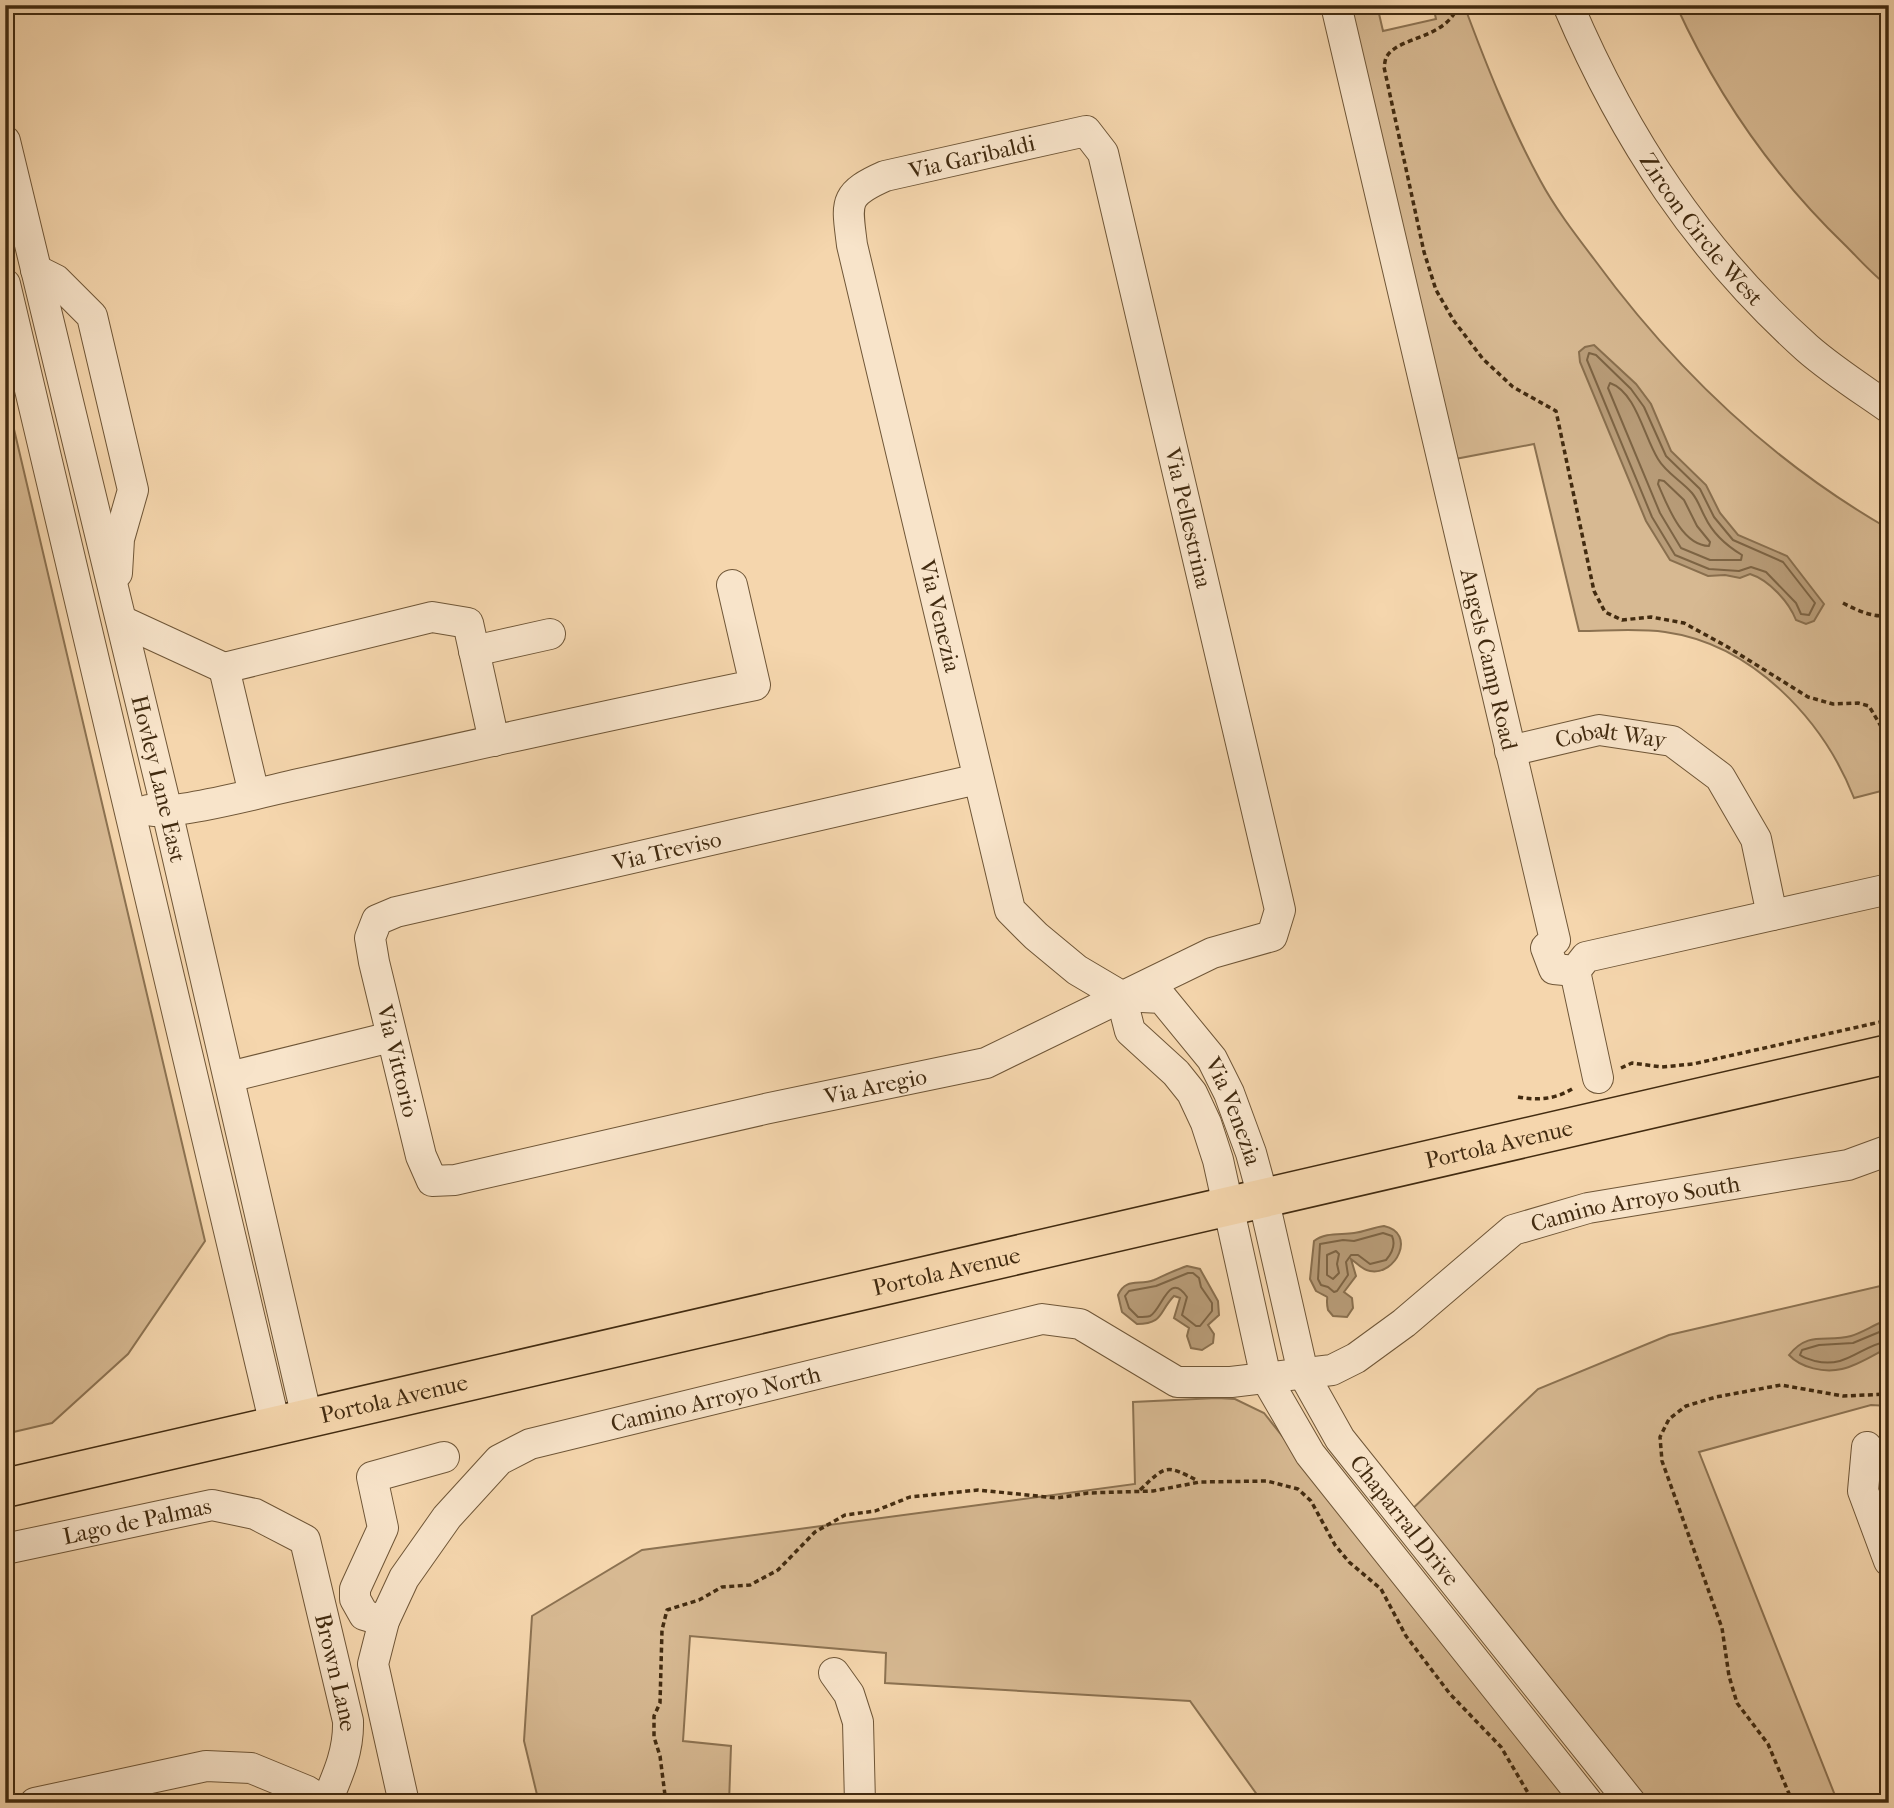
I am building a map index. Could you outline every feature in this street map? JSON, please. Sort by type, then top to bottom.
[{"type":"main road","name":"Portola Avenue","points":[[5,1488],[1889,1054]]},
{"type":"street","name":"Angels Camp Road","points":[[1336,5],[1555,940],[1546,948],[1554,969],[1574,971]]},
{"type":"street","name":"Zircon Circle West","points":[[1568,5],[1592,60],[1638,147],[1695,229],[1750,293],[1809,350],[1889,408]]},
{"type":"street","name":"Via Garibaldi","points":[[859,187],[885,176],[1086,131]]},
{"type":"street","name":"Via Pellestrina","points":[[1086,131],[1103,153],[1280,910]]},
{"type":"street","name":"Hovley Lane East","points":[[5,141],[229,1077],[291,1421]]},
{"type":"street","name":"Via Venezia","points":[[859,187],[848,206],[852,245],[1010,910],[1077,970],[1121,996],[1162,998],[1212,1059],[1230,1093],[1251,1153],[1245,1201]]},
{"type":"street","points":[[36,270],[56,280],[92,316],[133,490],[119,539],[118,608],[224,668],[432,617],[468,623],[494,741]]},
{"type":"street","name":"Hovley Lane East","points":[[5,284],[94,656],[291,1421]]},
{"type":"street","points":[[94,656],[141,804],[152,811],[167,811],[755,685],[732,585]]},
{"type":"street","points":[[474,652],[550,634]]},
{"type":"street","points":[[224,668],[254,794]]},
{"type":"street","name":"Cobalt Way","points":[[1510,751],[1599,730],[1672,741],[1720,777],[1756,839],[1772,915]]},
{"type":"street","name":"Via Treviso","points":[[370,938],[377,920],[396,912],[978,779]]},
{"type":"street","points":[[1598,1078],[1574,971],[1586,957],[1889,889]]},
{"type":"street","name":"Via Aregio","points":[[432,1181],[455,1180],[765,1109],[986,1063],[1212,953],[1272,936],[1280,910]]},
{"type":"street","name":"Via Vittorio","points":[[370,938],[391,1037],[421,1156],[432,1181]]},
{"type":"street","name":"Via Venezia","points":[[1121,996],[1130,1031],[1176,1073],[1192,1093],[1214,1147],[1245,1201]]},
{"type":"street","points":[[229,1077],[391,1037]]},
{"type":"street","name":"Camino Arroyo South","points":[[1303,1373],[1332,1370],[1356,1357],[1404,1323],[1513,1230],[1588,1208],[1848,1165],[1889,1150]]},
{"type":"street","name":"Chaparral Drive","points":[[1245,1201],[1303,1373],[1340,1439],[1631,1803]]},
{"type":"street","name":"Chaparral Drive","points":[[1245,1201],[1266,1378],[1310,1454],[1588,1803]]},
{"type":"street","name":"Camino Arroyo North","points":[[404,1803],[373,1664],[384,1621],[404,1578],[447,1517],[499,1460],[530,1444],[1042,1319],[1080,1324],[1177,1382],[1231,1382],[1303,1373]]},
{"type":"street","points":[[1867,1447],[1863,1491],[1889,1561]]},
{"type":"street","points":[[384,1621],[363,1615],[355,1599],[355,1590],[383,1528],[372,1477],[444,1457]]},
{"type":"street","name":"Lago de Palmas","points":[[5,1549],[212,1505],[255,1514],[305,1540]]},
{"type":"street","name":"Brown Lane","points":[[305,1540],[348,1721],[345,1756],[326,1803]]},
{"type":"street","points":[[834,1673],[849,1694],[858,1722],[860,1803]]},
{"type":"street","points":[[35,1803],[206,1766],[251,1768],[307,1791],[326,1803]]},
{"type":"path","points":[[1458,5],[1451,18],[1435,31],[1398,47],[1387,56],[1384,67],[1424,253],[1436,290],[1454,321],[1483,359],[1513,387],[1556,411],[1594,591],[1605,612],[1622,620],[1651,617],[1684,623],[1808,697],[1833,704],[1858,703],[1869,706],[1889,740]]},
{"type":"path","points":[[1843,603],[1860,612],[1880,617],[1889,616]]},
{"type":"path","points":[[1518,1097],[1538,1101],[1632,1063],[1662,1067],[1693,1065],[1889,1020]]},
{"type":"path","points":[[1793,1803],[1768,1744],[1737,1703],[1729,1676],[1722,1628],[1662,1461],[1660,1437],[1669,1419],[1686,1406],[1742,1392],[1781,1385],[1843,1396],[1889,1394]]},
{"type":"path","points":[[1139,1492],[1160,1470],[1175,1468],[1200,1482]]},
{"type":"path","points":[[666,1803],[660,1756],[654,1737],[654,1716],[660,1703],[662,1630],[667,1610],[699,1600],[722,1587],[750,1585],[778,1570],[816,1532],[845,1515],[875,1511],[910,1497],[978,1490],[1057,1498],[1088,1493],[1153,1491],[1200,1482],[1267,1481],[1298,1489],[1311,1502],[1335,1545],[1349,1562],[1381,1589],[1406,1636],[1450,1694],[1501,1747],[1534,1803]]},
{"type":"shaded area","points":[[1348,5],[1377,5],[1383,31],[1436,19],[1433,5],[1464,5],[1499,94],[1540,180],[1566,221],[1625,299],[1691,374],[1765,443],[1846,503],[1889,529],[1889,789],[1854,798],[1824,740],[1804,714],[1755,669],[1727,652],[1697,639],[1665,632],[1579,631],[1534,444],[1455,459]]},
{"type":"shaded area","points":[[1676,5],[1889,5],[1889,287],[1819,219],[1749,134],[1710,72]]},
{"type":"shaded area","points":[[5,391],[205,1241],[128,1354],[52,1423],[5,1434]]},
{"type":"shaded area","points":[[1889,1284],[1889,1406],[1871,1405],[1699,1452],[1838,1803],[1644,1803],[1409,1512],[1538,1389],[1669,1335]]},
{"type":"shaded area","points":[[1235,1399],[1264,1413],[1575,1803],[1263,1803],[1190,1701],[885,1683],[886,1653],[690,1636],[683,1741],[731,1746],[729,1803],[539,1803],[524,1741],[532,1616],[642,1550],[1135,1484],[1133,1402]]},
{"type":"water","points":[[1594,345],[1636,384],[1651,404],[1671,451],[1706,485],[1720,513],[1738,535],[1787,556],[1824,604],[1814,621],[1806,624],[1796,620],[1778,592],[1750,574],[1740,578],[1708,576],[1670,560],[1646,521],[1580,362],[1579,352]]},
{"type":"water","points":[[1384,1226],[1394,1230],[1399,1237],[1401,1245],[1395,1261],[1379,1271],[1370,1271],[1351,1259],[1356,1276],[1344,1292],[1352,1298],[1353,1308],[1347,1317],[1333,1316],[1328,1310],[1327,1298],[1316,1291],[1310,1279],[1314,1241],[1328,1235]]},
{"type":"water","points":[[1187,1266],[1200,1269],[1218,1301],[1219,1315],[1208,1325],[1214,1334],[1213,1343],[1202,1350],[1191,1348],[1187,1336],[1189,1328],[1174,1318],[1180,1298],[1174,1296],[1157,1319],[1137,1324],[1122,1312],[1118,1295],[1121,1289],[1129,1284],[1148,1282]]},
{"type":"water","points":[[1882,1322],[1889,1322],[1889,1347],[1860,1363],[1828,1370],[1800,1363],[1789,1355],[1804,1342],[1851,1336]]}]
